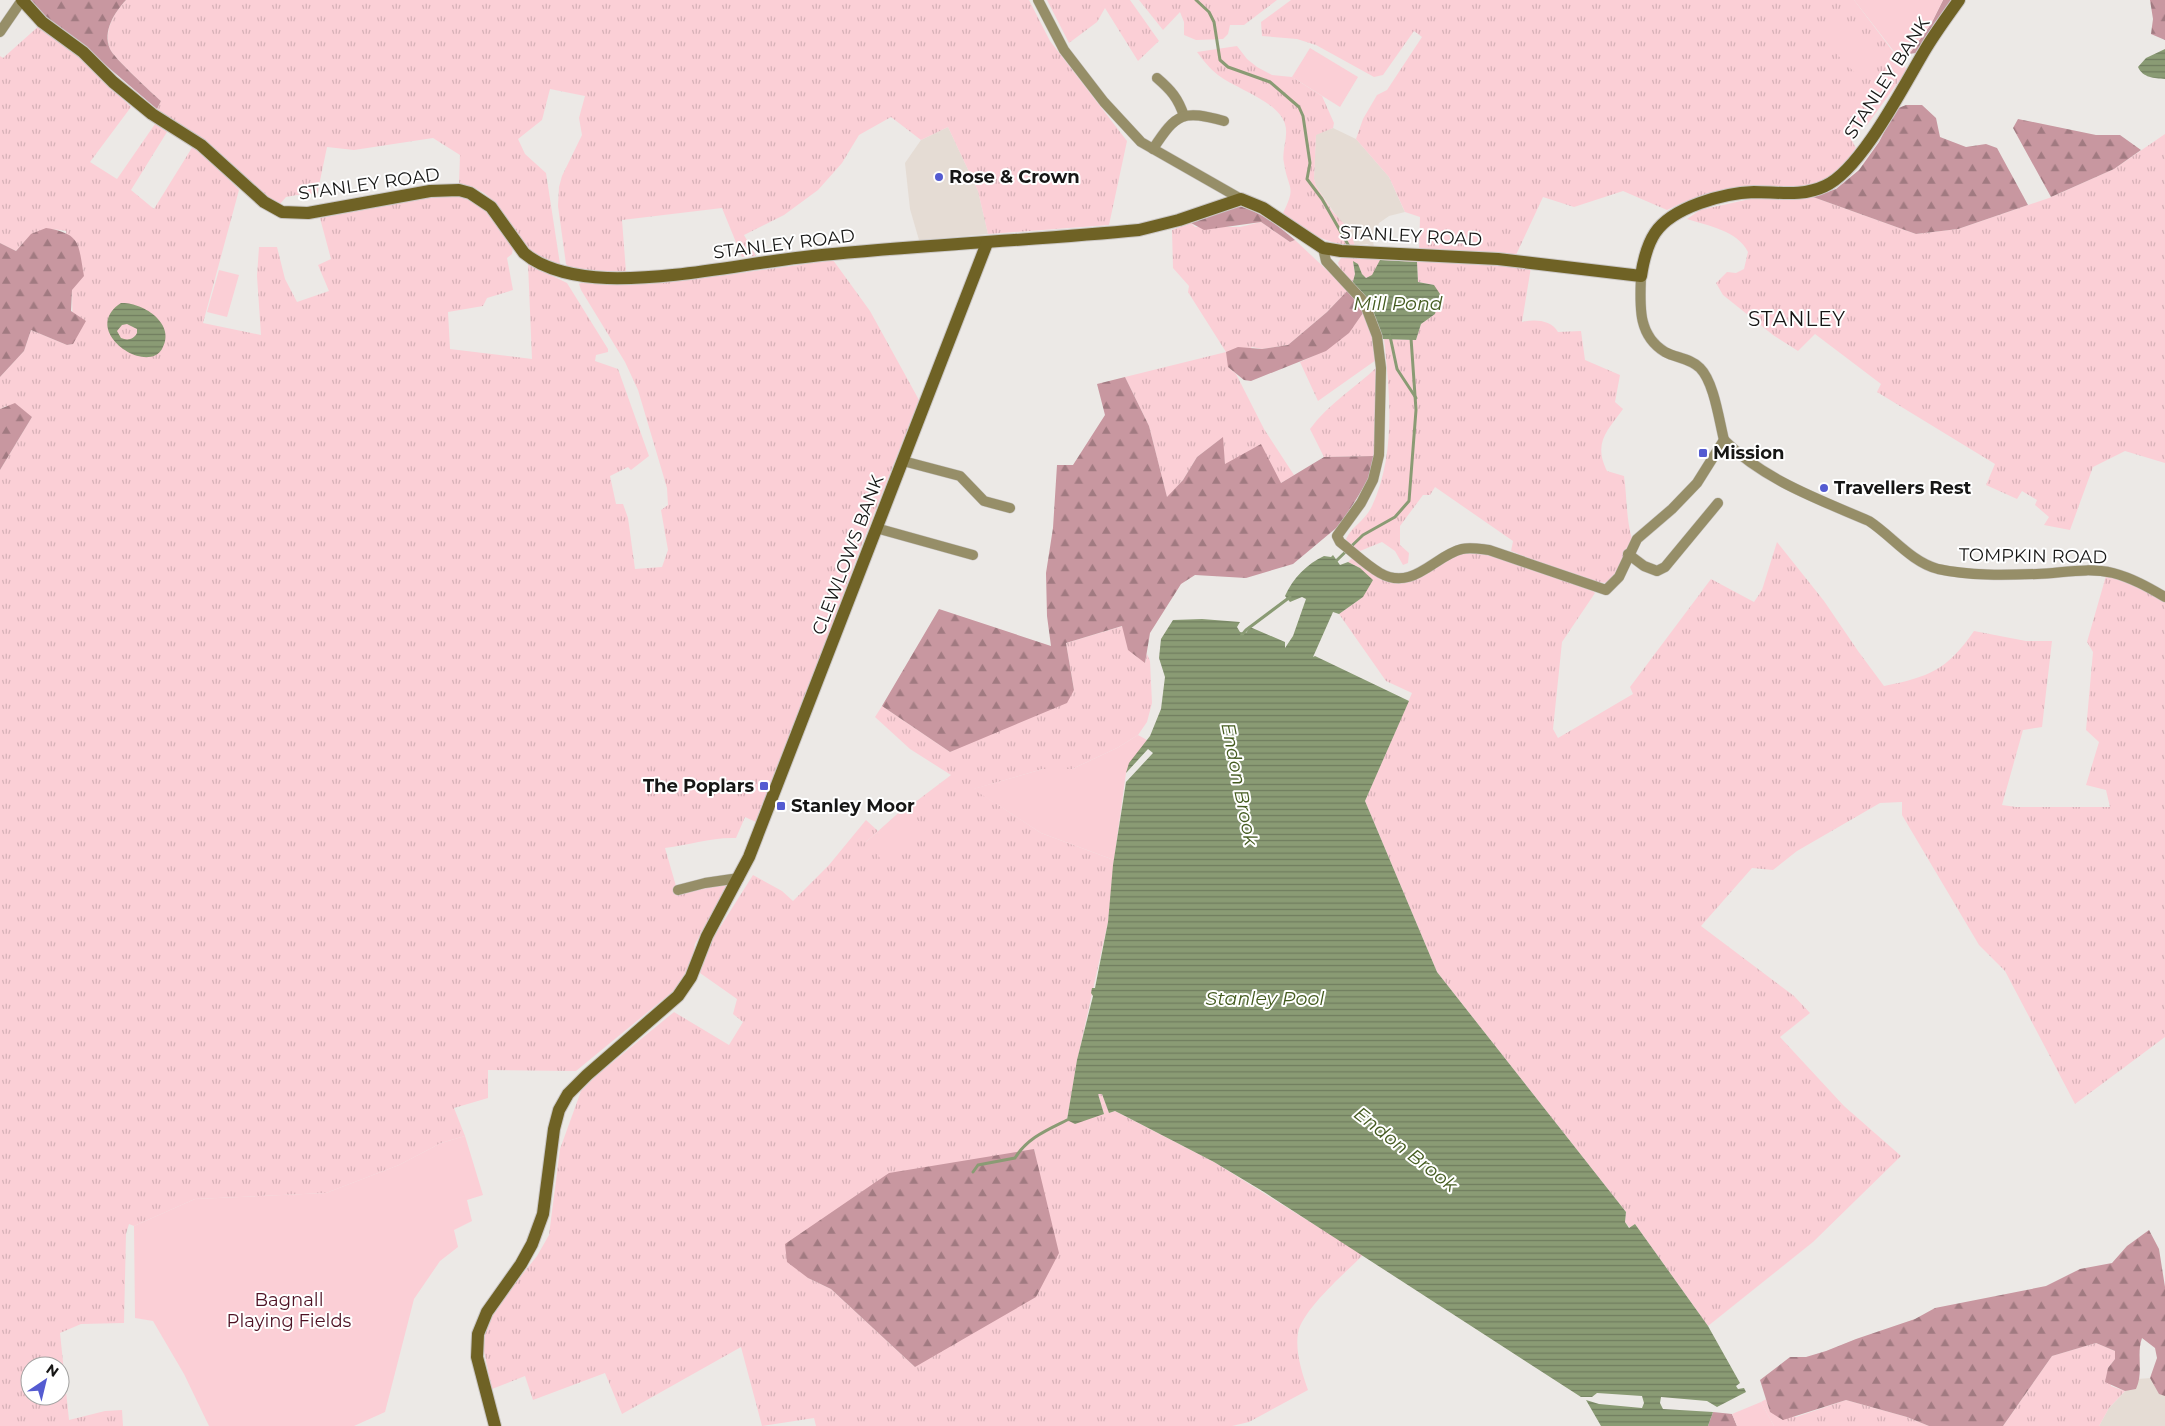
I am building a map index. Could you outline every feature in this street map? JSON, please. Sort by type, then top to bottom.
[{"type":"street","points":[[0,32],[22,0]]},
{"type":"street","name":"STANLEY ROAD","points":[[22,0],[42,22],[84,52],[113,82],[152,114],[201,145],[264,202],[282,212],[308,212],[430,191],[459,190],[482,200],[491,207],[524,253],[532,260],[582,276],[647,278],[832,254],[1139,230],[1179,220],[1242,199],[1263,208],[1323,248],[1358,252],[1498,258],[1641,276]]},
{"type":"street","points":[[1038,0],[1064,50],[1098,95],[1141,142],[1242,199]]},
{"type":"street","name":"STANLEY BANK","points":[[1724,440],[1707,377],[1692,362],[1665,352],[1652,342],[1644,330],[1640,313],[1642,266],[1655,233],[1681,212],[1700,203],[1734,194],[1795,193],[1813,190],[1834,181],[1863,149],[1886,117],[1926,48],[1959,0]]},
{"type":"street","points":[[1157,78],[1171,89],[1179,100],[1184,116]]},
{"type":"street","points":[[1152,149],[1172,122],[1184,116],[1196,114],[1224,121]]},
{"type":"street","name":"CLEWLOWS BANK","points":[[495,1426],[477,1357],[478,1334],[487,1312],[522,1264],[543,1214],[554,1129],[559,1110],[568,1094],[586,1075],[678,996],[690,977],[707,936],[739,878],[770,807],[987,242]]},
{"type":"street","points":[[1323,248],[1326,261],[1364,302],[1377,336],[1380,368],[1378,455],[1373,480],[1361,504],[1336,536],[1344,545],[1381,574],[1406,578],[1427,569],[1460,549],[1473,548],[1489,550],[1606,590],[1619,577],[1628,554],[1637,539],[1672,509],[1697,482],[1724,440]]},
{"type":"street","name":"TOMPKIN ROAD","points":[[1724,440],[1738,455],[1759,470],[1869,522],[1883,530],[1903,548],[1929,566],[1969,573],[2038,574],[2096,570],[2143,584],[2165,597]]},
{"type":"street","points":[[902,461],[960,476],[984,501],[1010,508]]},
{"type":"street","points":[[1628,554],[1644,566],[1657,571],[1665,567],[1718,502]]},
{"type":"street","points":[[876,528],[973,555]]},
{"type":"street","points":[[678,890],[705,883],[739,878]]},
{"type":"shaded area","name":"Rose & Crown","points":[[948,127],[978,191],[988,234],[919,240],[910,209],[905,163],[921,140]]},
{"type":"shaded area","points":[[1333,128],[1356,139],[1389,177],[1405,212],[1389,216],[1379,223],[1373,241],[1374,247],[1367,244],[1355,246],[1350,230],[1338,218],[1316,186],[1314,179],[1316,134]]},
{"type":"shaded area","points":[[2165,1377],[2165,1426],[2099,1426],[2109,1408],[2137,1379]]},
{"type":"green space","points":[[29,0],[126,0],[111,22],[108,42],[110,49],[118,59],[161,101],[157,109],[95,56],[43,17]]},
{"type":"green space","points":[[126,0],[1029,0],[1050,41],[1127,141],[1109,225],[988,234],[978,191],[948,127],[921,140],[891,117],[859,135],[842,163],[818,190],[784,215],[744,235],[756,256],[742,257],[722,208],[622,220],[626,272],[571,269],[566,264],[558,206],[559,187],[562,176],[582,135],[579,118],[585,96],[550,89],[542,120],[518,139],[525,154],[546,173],[560,264],[551,264],[541,260],[532,252],[490,197],[478,190],[459,184],[460,155],[433,138],[354,150],[327,147],[317,195],[308,193],[286,197],[280,204],[268,197],[246,182],[191,132],[157,109],[161,101],[133,75],[110,49],[108,42],[109,29],[114,16]]},
{"type":"green space","points":[[1047,0],[1130,0],[1159,41],[1138,61],[1105,8],[1097,22],[1069,43]]},
{"type":"green space","points":[[1139,0],[1277,0],[1244,25],[1230,25],[1228,34],[1223,39],[1196,40],[1184,35],[1184,22],[1180,12],[1163,30]]},
{"type":"green space","points":[[1291,0],[1854,0],[1907,70],[1867,125],[1865,123],[1851,139],[1856,148],[1849,157],[1831,175],[1811,186],[1787,190],[1718,192],[1695,198],[1667,210],[1623,191],[1574,207],[1543,197],[1515,257],[1419,249],[1420,217],[1405,212],[1389,177],[1356,139],[1363,119],[1377,95],[1387,90],[1422,37],[1414,31],[1383,75],[1374,77],[1316,45],[1297,39],[1262,36],[1261,22]]},
{"type":"green space","points":[[1854,0],[1943,0],[1931,24],[1903,63]]},
{"type":"green space","points":[[1943,0],[1954,0],[1916,53],[1909,54],[1931,24]]},
{"type":"green space","points":[[2150,0],[2165,0],[2165,40],[2151,34],[2153,19]]},
{"type":"green space","points":[[1839,16],[1879,56],[1858,76],[1819,36]]},
{"type":"green space","points":[[40,25],[74,52],[131,107],[90,162],[117,179],[155,124],[167,132],[131,190],[154,209],[193,146],[201,150],[239,190],[203,323],[261,335],[257,276],[259,247],[277,247],[285,279],[297,302],[329,291],[318,265],[331,259],[320,218],[442,194],[455,194],[466,197],[485,209],[500,227],[513,248],[512,254],[507,258],[513,290],[487,298],[483,306],[448,312],[450,349],[532,359],[528,264],[567,283],[608,349],[608,352],[596,355],[595,361],[618,369],[649,456],[631,470],[628,467],[610,476],[616,504],[623,504],[628,518],[635,569],[662,567],[668,550],[661,510],[668,505],[667,488],[638,390],[625,362],[579,284],[586,281],[602,284],[665,282],[833,260],[870,311],[919,400],[860,549],[758,823],[745,817],[736,838],[709,840],[665,848],[678,893],[731,881],[695,944],[692,961],[682,984],[576,1071],[488,1070],[488,1098],[454,1108],[465,1136],[441,1143],[399,1165],[326,1193],[195,1199],[134,1226],[129,1224],[126,1234],[124,1323],[81,1324],[60,1333],[62,1356],[20,1356],[20,1406],[68,1406],[69,1420],[105,1411],[122,1410],[123,1426],[0,1426],[0,470],[32,417],[6,406],[0,409],[0,377],[24,351],[31,330],[67,345],[73,344],[72,290],[66,231],[43,230],[38,232],[16,251],[0,243],[0,56],[3,58]]},
{"type":"green space","points":[[1237,46],[1247,59],[1257,67],[1272,75],[1292,77],[1322,96],[1334,123],[1333,128],[1316,135],[1314,179],[1316,186],[1333,212],[1350,230],[1355,246],[1344,245],[1316,236],[1283,213],[1291,192],[1283,158],[1286,129],[1281,116],[1256,96],[1218,75],[1197,52]]},
{"type":"green space","points":[[1310,48],[1358,77],[1340,107],[1292,77]]},
{"type":"green space","points":[[1906,105],[1922,105],[1936,118],[1940,137],[1966,147],[1986,144],[1997,148],[2028,205],[1958,229],[1916,234],[1813,197],[1836,189],[1859,170],[1879,142],[1896,109]]},
{"type":"green space","points":[[2018,119],[2096,135],[2120,135],[2141,150],[2114,169],[2051,197],[2013,128]]},
{"type":"green space","points":[[2165,134],[2165,463],[2125,451],[2093,467],[2070,530],[2044,525],[2049,517],[2035,505],[2037,500],[2022,491],[2017,499],[1986,485],[1995,464],[1877,392],[1881,384],[1815,334],[1798,351],[1773,335],[1723,295],[1716,283],[1727,272],[1736,273],[1744,269],[1748,252],[1737,239],[1729,234],[1687,219],[1700,210],[1759,197],[1783,200],[1813,197],[1916,234],[1958,229],[2049,198],[2114,169]]},
{"type":"green space","points":[[1239,206],[1262,215],[1295,240],[1290,242],[1261,222],[1204,230],[1191,223]]},
{"type":"green space","points":[[1261,222],[1290,242],[1295,240],[1348,290],[1327,312],[1288,345],[1262,349],[1252,347],[1228,367],[1236,374],[1264,429],[1294,475],[1281,483],[1225,464],[1222,438],[1197,457],[1183,480],[1167,498],[1149,426],[1125,377],[1226,352],[1188,292],[1189,286],[1173,268],[1172,230],[1191,223],[1195,227],[1240,227]]},
{"type":"green space","points":[[46,228],[58,230],[72,237],[79,248],[84,276],[72,290],[71,311],[86,321],[73,344],[67,345],[31,330],[24,351],[0,377],[0,243],[16,251],[31,234]]},
{"type":"green space","points":[[1349,255],[1531,267],[1522,322],[1542,321],[1551,325],[1558,332],[1581,331],[1585,360],[1620,375],[1615,402],[1623,409],[1607,431],[1601,453],[1607,471],[1624,476],[1632,539],[1619,569],[1609,582],[1591,581],[1511,551],[1513,541],[1435,487],[1430,495],[1423,495],[1400,526],[1400,545],[1409,553],[1408,563],[1403,565],[1395,551],[1382,542],[1360,551],[1350,545],[1346,539],[1372,506],[1385,466],[1388,445],[1389,402],[1384,339],[1416,340],[1421,324],[1435,314],[1434,285],[1418,282],[1417,262],[1366,278],[1362,275],[1358,264],[1353,262],[1355,274],[1352,285],[1341,271],[1338,263],[1341,258]]},
{"type":"green space","points":[[219,270],[239,275],[227,317],[207,312]]},
{"type":"green space","points":[[1348,290],[1355,297],[1363,313],[1349,333],[1326,351],[1251,381],[1244,380],[1228,367],[1226,352],[1238,347],[1262,349],[1288,345],[1327,312]]},
{"type":"green space","points":[[1363,313],[1374,341],[1376,360],[1318,401],[1300,362],[1336,343],[1350,330]]},
{"type":"green space","points":[[1377,367],[1374,456],[1324,457],[1310,429],[1333,404]]},
{"type":"green space","points":[[1125,377],[1149,426],[1167,497],[1183,480],[1197,457],[1223,437],[1225,464],[1261,444],[1281,483],[1324,457],[1374,456],[1368,480],[1341,524],[1293,564],[1246,578],[1195,575],[1181,584],[1150,633],[1145,663],[1128,650],[1122,626],[1066,643],[1074,690],[1067,703],[950,752],[882,706],[939,609],[1051,646],[1047,616],[1046,573],[1053,528],[1057,465],[1073,465],[1105,415],[1097,384]]},
{"type":"green space","points":[[15,403],[32,417],[0,470],[0,409]]},
{"type":"green space","points":[[1777,542],[1824,601],[1884,686],[1913,679],[1936,670],[1955,655],[1974,631],[2026,641],[2052,641],[2042,727],[2023,730],[2002,805],[2016,807],[2110,807],[2106,790],[2086,785],[2099,742],[2086,730],[2093,652],[2087,642],[2106,576],[2137,585],[2165,602],[2165,1037],[2075,1104],[2005,971],[1979,945],[1902,815],[1902,802],[1880,803],[1797,851],[1773,870],[1752,868],[1701,926],[1794,996],[1810,1013],[1780,1037],[1844,1106],[1901,1156],[1813,1242],[1708,1326],[1635,1224],[1630,1228],[1625,1222],[1626,1212],[1437,972],[1365,801],[1412,693],[1386,681],[1339,614],[1363,597],[1360,568],[1348,562],[1354,556],[1393,581],[1462,552],[1476,551],[1590,588],[1595,593],[1562,642],[1553,729],[1558,738],[1633,694],[1630,687],[1711,579],[1754,602],[1762,590]]},
{"type":"green space","points":[[1123,626],[1145,663],[1147,654],[1150,661],[1152,703],[1147,722],[1138,735],[1117,748],[1072,769],[1043,769],[974,789],[1041,833],[1114,860],[1108,922],[1077,1061],[1067,1120],[1104,1114],[1098,1094],[1102,1094],[1109,1113],[1115,1111],[1214,1162],[1363,1255],[1316,1303],[1301,1324],[1297,1347],[1301,1369],[1308,1390],[1249,1422],[1232,1426],[816,1426],[814,1418],[762,1426],[741,1347],[622,1414],[605,1373],[533,1400],[525,1376],[492,1389],[482,1342],[493,1311],[537,1256],[549,1235],[560,1149],[581,1091],[597,1075],[674,1012],[729,1045],[743,1022],[733,1014],[737,999],[700,973],[710,943],[753,875],[782,891],[793,901],[829,865],[866,820],[878,831],[866,842],[926,831],[905,807],[914,803],[951,775],[910,749],[875,717],[882,706],[950,752],[1074,690],[1066,643]],"holes":[[[1034,1149],[1042,1188],[915,1367],[831,1289],[808,1278]]]},
{"type":"green space","points":[[1138,735],[1147,740],[1126,773],[1114,860],[1041,833],[973,789],[1043,769],[1072,769],[1117,748]]},
{"type":"green space","points":[[905,807],[927,830],[887,866],[866,842]]},
{"type":"green space","name":"Bagnall Playing Fields","points":[[465,1136],[483,1195],[467,1200],[472,1221],[454,1230],[458,1247],[440,1261],[414,1299],[385,1412],[354,1426],[209,1426],[184,1374],[153,1321],[135,1318],[134,1226],[195,1199],[326,1193],[399,1165],[441,1143]]},
{"type":"green space","points":[[1034,1149],[1059,1253],[1036,1297],[915,1367],[831,1289],[808,1278],[787,1262],[785,1244],[889,1173]]},
{"type":"green space","points":[[2149,1230],[2159,1249],[2165,1287],[2165,1396],[2159,1394],[2150,1378],[2157,1358],[2155,1348],[2142,1338],[2136,1389],[2125,1391],[2105,1382],[2108,1368],[2115,1359],[2115,1351],[2096,1343],[2052,1356],[2003,1426],[1929,1426],[1907,1417],[1846,1400],[1783,1420],[1770,1412],[1760,1380],[1790,1357],[1806,1357],[1826,1351],[1915,1319],[1935,1308],[2046,1286],[2080,1269],[2112,1263],[2127,1246]]},
{"type":"green space","points":[[2096,1343],[2115,1351],[2115,1359],[2108,1368],[2111,1386],[2125,1391],[2109,1408],[2099,1426],[2003,1426],[2052,1356]]},
{"type":"green space","points":[[1766,1399],[1770,1412],[1796,1417],[1846,1400],[1907,1417],[1929,1426],[1774,1426],[1761,1402]]},
{"type":"green space","points":[[1761,1402],[1774,1426],[1737,1426],[1732,1414]]},
{"type":"green space","points":[[1713,1412],[1732,1414],[1737,1426],[1708,1426]]},
{"type":"water","points":[[2165,49],[2165,79],[2149,77],[2140,71],[2138,67],[2146,58]]},
{"type":"water","name":"Mill Pond","points":[[1380,260],[1417,262],[1418,282],[1434,285],[1440,294],[1435,314],[1421,324],[1416,340],[1383,339],[1352,285],[1355,274],[1353,261],[1358,264],[1366,278],[1372,275]]},
{"type":"water","points":[[121,303],[139,306],[148,311],[161,323],[165,331],[162,349],[154,356],[143,357],[131,353],[120,346],[111,337],[107,325],[110,314]],"holes":[[[127,324],[137,329],[136,335],[128,339],[121,338],[117,331],[122,325]]]},
{"type":"water","name":"Stanley Pool","points":[[1333,555],[1340,565],[1348,562],[1360,568],[1373,580],[1363,597],[1339,614],[1333,612],[1313,657],[1315,656],[1409,701],[1365,801],[1437,972],[1626,1212],[1625,1222],[1629,1228],[1635,1224],[1708,1326],[1740,1383],[1736,1386],[1738,1389],[1744,1388],[1746,1392],[1717,1407],[1707,1401],[1661,1397],[1660,1403],[1663,1409],[1713,1412],[1708,1426],[1601,1426],[1586,1400],[1599,1404],[1642,1408],[1644,1403],[1642,1396],[1597,1393],[1592,1397],[1581,1397],[1264,1192],[1214,1162],[1125,1116],[1115,1111],[1109,1113],[1102,1094],[1098,1094],[1104,1114],[1075,1124],[1067,1120],[1077,1060],[1093,996],[1091,993],[1092,988],[1095,988],[1108,922],[1113,865],[1126,782],[1153,753],[1148,749],[1126,773],[1129,763],[1150,736],[1161,709],[1165,677],[1159,658],[1161,639],[1173,620],[1202,619],[1240,622],[1237,627],[1240,632],[1246,633],[1250,627],[1285,642],[1285,648],[1293,636],[1306,599],[1302,597],[1290,602],[1285,596],[1288,589],[1301,572],[1312,563],[1324,556],[1331,557]]},
{"type":"waterway","name":"Endon Brook","points":[[1196,0],[1209,12],[1214,22],[1220,60],[1228,67],[1270,82],[1299,107],[1303,116],[1310,163],[1307,179],[1322,199],[1350,248]]},
{"type":"waterway","points":[[1390,336],[1397,369],[1416,398]]},
{"type":"waterway","name":"Endon Brook","points":[[1335,562],[1363,535],[1395,517],[1409,501],[1416,410],[1411,338]]},
{"type":"waterway","name":"Endon Brook","points":[[1241,636],[1246,630],[1290,597]]},
{"type":"waterway","points":[[973,1172],[978,1165],[1015,1158],[1031,1140],[1067,1120]]},
{"type":"place","name":"Rose & Crown","points":[[939,177]]},
{"type":"place","name":"Mission","points":[[1703,453]]},
{"type":"place","name":"Travellers Rest","points":[[1824,488]]},
{"type":"place","name":"The Poplars","points":[[764,786]]},
{"type":"place","name":"Stanley Moor","points":[[781,806]]},
{"type":"district","name":"STANLEY","points":[[1797,319]]}]
